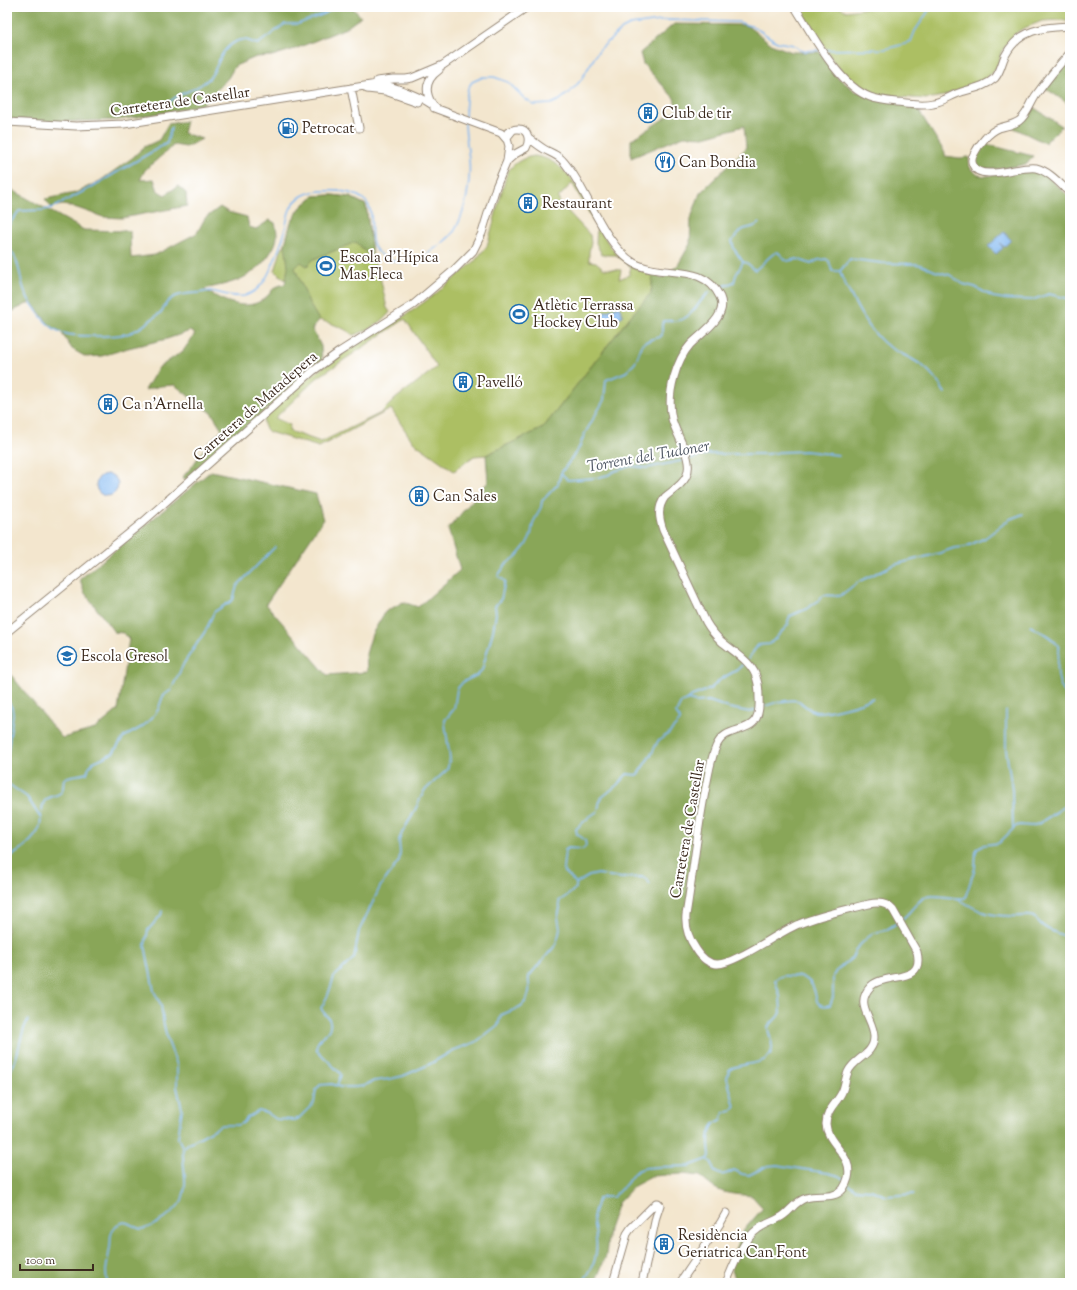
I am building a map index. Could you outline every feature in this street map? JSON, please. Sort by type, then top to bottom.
[{"type":"street","points":[[527,7],[443,65],[433,74],[428,85],[428,96],[435,106],[498,132],[514,151],[543,148]]},
{"type":"street","points":[[795,7],[823,52],[839,74],[870,97],[879,100],[901,102],[932,104],[962,92],[978,89],[990,81],[1000,71],[1007,52],[1026,34],[1040,28],[1070,26]]},
{"type":"street","points":[[1070,53],[1035,96],[1022,118],[1015,123],[998,128],[989,135],[975,151],[972,159],[974,168],[979,172],[986,174],[1026,167],[1040,169],[1049,174],[1070,193]]},
{"type":"street","points":[[366,85],[374,82],[393,79],[406,79],[418,76],[443,65]]},
{"type":"street","points":[[406,79],[400,83],[397,88],[401,93],[418,102]]},
{"type":"street","name":"Carretera de Castellar","points":[[7,122],[76,126],[124,124],[366,85],[384,85],[397,88],[435,106]]},
{"type":"street","points":[[353,88],[360,128]]},
{"type":"street","name":"Carretera de Castellar","points":[[353,88],[385,91],[435,106]]},
{"type":"street","points":[[498,132],[517,129],[522,130],[528,135],[529,138],[523,150],[507,161]]},
{"type":"street","points":[[507,161],[508,136],[512,131]]},
{"type":"street","name":"Carretera de Castellar","points":[[529,138],[560,158],[567,166],[613,242],[623,254],[638,265],[653,270],[687,273],[700,276],[710,284],[721,299],[721,309],[719,315],[684,352],[678,365],[672,387],[670,404],[672,420],[688,461],[688,473],[684,480],[664,497],[659,509],[660,522],[706,622],[714,634],[753,669],[756,676],[759,712],[756,720],[750,726],[726,734],[717,744],[713,755],[702,808],[686,919],[689,935],[699,954],[708,962],[721,964],[735,959],[780,932],[800,923],[869,904],[884,904],[891,907],[917,952],[918,961],[912,972],[904,977],[889,978],[878,982],[871,986],[866,995],[864,1005],[874,1034],[872,1046],[867,1053],[849,1070],[843,1092],[828,1114],[826,1126],[828,1132],[846,1160],[849,1168],[846,1184],[840,1192],[832,1196],[812,1197],[801,1200],[784,1215],[757,1229],[743,1249],[726,1283]]},
{"type":"street","name":"Carretera de Matadepera","points":[[7,632],[143,522],[313,371],[338,352],[413,305],[453,271],[478,243],[496,187],[507,161]]},
{"type":"street","points":[[613,1283],[628,1231],[656,1203],[658,1203],[660,1208],[656,1217],[642,1283]]},
{"type":"street","points":[[680,1283],[726,1213]]},
{"type":"green space","points":[[7,7],[352,7],[361,17],[346,28],[295,49],[272,56],[256,57],[235,66],[228,78],[203,104],[169,112],[117,120],[54,122],[7,119]]},
{"type":"green space","points":[[799,7],[840,7],[846,11],[875,7],[1070,7],[1070,22],[1061,20],[1042,21],[1022,29],[1014,35],[1001,52],[999,64],[983,81],[943,96],[926,99],[877,95],[843,73],[834,62]]},
{"type":"green space","points":[[674,24],[746,25],[773,45],[792,52],[820,52],[835,75],[855,91],[916,106],[945,153],[945,156],[960,158],[969,157],[969,165],[971,169],[978,175],[986,176],[1034,170],[1045,175],[1070,197],[1070,1283],[737,1283],[729,1263],[743,1231],[763,1208],[752,1196],[724,1192],[713,1187],[700,1176],[682,1174],[653,1176],[634,1186],[618,1203],[609,1229],[606,1256],[595,1283],[7,1283],[7,670],[62,738],[95,729],[118,710],[129,639],[123,633],[114,632],[84,592],[80,579],[211,471],[316,494],[323,520],[266,604],[327,675],[367,672],[366,654],[372,634],[385,612],[403,602],[418,607],[460,570],[448,529],[488,482],[486,455],[543,428],[629,318],[651,293],[653,274],[662,278],[678,265],[690,244],[691,218],[700,193],[746,148],[744,126],[704,137],[684,136],[631,158],[631,140],[677,110],[674,98],[643,64],[640,53]]},
{"type":"green space","points":[[1070,58],[1070,105],[1045,88]]},
{"type":"green space","points":[[1033,107],[1062,126],[1045,143],[1012,127]]},
{"type":"green space","points":[[186,121],[183,133],[202,139],[186,147],[174,145],[145,170],[140,180],[154,179],[158,191],[165,195],[178,186],[186,193],[187,206],[122,218],[103,217],[63,205],[51,207],[45,199],[75,193],[100,181],[132,158],[144,147],[159,140],[168,124]]},
{"type":"green space","points":[[985,144],[1033,156],[1027,164],[996,169],[980,168],[976,164],[976,157],[978,151]]},
{"type":"green space","name":"Atlètic Terrassa Hockey Club","points":[[535,156],[551,161],[564,170],[584,198],[610,246],[620,258],[644,272],[653,274],[651,293],[629,318],[543,428],[486,455],[474,456],[454,471],[413,442],[391,409],[319,447],[269,432],[264,425],[264,417],[316,372],[412,311],[474,262],[487,246],[509,169],[523,159]],"holes":[[[572,183],[597,227],[596,243],[602,255],[616,255],[631,267],[629,275],[619,279],[621,270],[604,269],[596,262],[589,261],[591,243],[590,235],[560,203],[558,198]],[[405,319],[437,367],[395,399],[381,413],[321,442],[289,431],[290,425],[275,418],[317,378]]]},
{"type":"green space","points":[[7,187],[84,230],[130,231],[131,258],[155,255],[197,233],[205,218],[220,207],[228,212],[247,217],[249,227],[256,229],[270,220],[275,223],[277,238],[276,243],[269,255],[262,263],[255,270],[240,279],[223,285],[204,289],[218,298],[234,304],[250,305],[258,302],[265,298],[274,288],[285,284],[288,267],[285,244],[291,222],[301,207],[314,196],[332,195],[350,197],[366,205],[373,260],[356,242],[314,259],[307,266],[301,262],[295,268],[310,305],[319,320],[312,329],[321,346],[322,360],[188,479],[182,478],[206,446],[222,429],[211,412],[197,403],[175,385],[161,386],[145,390],[158,368],[183,351],[195,334],[190,331],[167,339],[102,356],[86,357],[72,349],[61,332],[51,327],[31,302],[7,314]]},
{"type":"green space","name":"Escola d'Hípica Mas Fleca","points":[[332,195],[350,197],[366,205],[373,260],[379,272],[387,308],[390,312],[383,320],[363,332],[353,335],[333,324],[312,319],[292,286],[275,271],[291,222],[301,207],[314,196]]},
{"type":"water","points":[[1004,232],[1011,240],[1004,247],[1000,243],[1003,248],[996,254],[988,246]]},
{"type":"water","points":[[619,306],[623,316],[605,323],[602,313]]},
{"type":"water","points":[[107,474],[115,477],[118,485],[115,493],[107,496],[99,493],[96,485],[99,477]]},
{"type":"waterway","points":[[167,107],[167,105],[179,95],[198,87],[208,79],[226,49],[237,41],[245,40],[258,44],[285,24],[298,24],[324,14],[335,7]]},
{"type":"waterway","points":[[825,50],[885,49],[905,44],[911,41],[915,31],[931,7]]},
{"type":"waterway","points":[[465,118],[468,88],[472,82],[483,77],[494,77],[508,82],[525,99],[534,105],[551,104],[560,100],[581,80],[599,50],[622,29],[630,25],[668,20],[738,22],[754,27],[777,42],[794,45],[800,50],[819,50]]},
{"type":"waterway","points":[[7,247],[17,262],[26,294],[43,319],[56,330],[79,336],[116,336],[132,332],[162,312],[167,302],[175,296],[211,291],[232,296],[244,296],[253,292],[264,281],[271,269],[284,235],[290,209],[297,200],[308,193],[333,191],[350,193],[363,199],[368,204],[370,211],[375,248],[380,254],[396,262],[414,261],[425,256],[450,236],[454,232],[463,213],[469,177],[469,160],[465,122]]},
{"type":"waterway","points":[[7,227],[19,211],[52,208],[167,143],[171,128]]},
{"type":"waterway","points":[[719,288],[734,282],[743,262],[734,249],[732,241],[742,230],[754,227],[759,223]]},
{"type":"waterway","points":[[743,262],[747,263],[755,270],[775,252],[777,252],[787,261],[797,259],[811,264],[818,260],[826,259],[829,261],[832,271],[840,271],[850,259],[882,263],[916,264],[950,275],[963,284],[975,287],[993,297],[1032,300],[1049,294],[1070,299]]},
{"type":"waterway","points":[[840,271],[842,278],[865,321],[877,336],[894,350],[924,367],[936,379],[945,393]]},
{"type":"waterway","points":[[337,1085],[341,1075],[340,1073],[317,1050],[318,1043],[329,1030],[330,1026],[330,1022],[321,1008],[328,995],[334,977],[354,958],[359,931],[380,887],[399,861],[399,840],[424,791],[447,770],[450,759],[445,720],[454,709],[457,689],[463,682],[477,675],[482,670],[493,631],[496,614],[495,606],[501,599],[505,581],[498,576],[506,564],[516,557],[526,545],[531,535],[533,523],[541,507],[542,501],[558,484],[561,473],[579,448],[584,435],[604,400],[606,380],[626,372],[635,363],[643,343],[662,335],[662,324],[664,321],[683,319],[691,313],[710,292]]},
{"type":"waterway","name":"Torrent del Tudoner","points":[[689,459],[709,454],[768,454],[806,451],[838,455]]},
{"type":"waterway","name":"Torrent del Tudoner","points":[[561,473],[568,480],[595,478],[608,475],[631,466],[647,468],[685,460]]},
{"type":"waterway","points":[[748,659],[758,645],[770,644],[788,625],[790,616],[806,609],[824,595],[840,596],[858,582],[893,565],[954,548],[965,547],[985,538],[1010,519],[1023,514]]},
{"type":"waterway","points":[[7,858],[25,846],[37,833],[40,826],[44,802],[48,798],[61,793],[64,779],[69,776],[87,773],[93,762],[113,753],[124,737],[142,727],[150,720],[158,710],[163,696],[171,690],[184,663],[206,630],[214,612],[233,600],[237,586],[275,547]]},
{"type":"waterway","points":[[1030,626],[1049,637],[1058,646],[1058,678],[1061,687],[1070,701]]},
{"type":"waterway","points":[[107,1283],[106,1271],[112,1231],[119,1224],[124,1222],[141,1229],[152,1226],[170,1214],[182,1200],[185,1187],[183,1148],[189,1143],[221,1125],[237,1125],[243,1123],[248,1117],[259,1111],[269,1114],[276,1119],[294,1120],[299,1118],[314,1103],[316,1090],[320,1085],[332,1084],[340,1087],[356,1087],[363,1086],[374,1081],[403,1076],[428,1065],[454,1050],[476,1042],[498,1025],[501,1015],[522,1005],[525,1002],[529,992],[529,976],[554,947],[558,938],[560,929],[558,917],[560,908],[559,901],[576,888],[576,883],[566,874],[563,869],[565,850],[568,848],[583,849],[586,846],[585,840],[577,834],[576,829],[598,811],[600,799],[617,785],[627,774],[638,774],[658,741],[668,734],[680,721],[676,713],[681,703],[692,696],[710,689],[721,679],[737,670],[744,663]]},
{"type":"waterway","points":[[761,708],[780,702],[794,700],[813,711],[821,712],[845,707],[873,698]]},
{"type":"waterway","points":[[7,700],[12,708],[13,714],[7,758]]},
{"type":"waterway","points":[[687,700],[696,702],[709,701],[729,708],[750,712],[756,710]]},
{"type":"waterway","points":[[1006,711],[1006,750],[1012,789],[1013,828]]},
{"type":"waterway","points":[[7,783],[27,797],[40,817]]},
{"type":"waterway","points":[[902,919],[925,897],[934,896],[965,898],[975,868],[976,851],[979,847],[999,843],[1016,826],[1031,826],[1038,824],[1070,803]]},
{"type":"waterway","points":[[577,883],[589,876],[598,874],[621,878],[642,877],[650,884]]},
{"type":"waterway","points":[[959,899],[972,907],[990,914],[1003,916],[1032,916],[1036,918],[1045,928],[1051,931],[1065,936],[1070,933]]},
{"type":"waterway","points":[[162,911],[161,915],[148,930],[145,945],[154,991],[161,1005],[167,1039],[177,1065],[177,1087],[182,1109],[178,1138],[183,1148]]},
{"type":"waterway","points":[[708,1159],[710,1156],[710,1131],[715,1123],[722,1119],[724,1112],[732,1110],[735,1107],[727,1078],[729,1070],[734,1067],[760,1062],[770,1055],[772,1044],[768,1027],[781,1013],[780,996],[775,980],[785,976],[806,979],[812,984],[818,1003],[824,1006],[830,1005],[833,997],[833,976],[836,971],[852,958],[856,949],[867,938],[874,933],[886,930],[897,923]]},
{"type":"waterway","points":[[7,1074],[11,1070],[16,1060],[21,1037],[28,1020]]},
{"type":"waterway","points":[[581,1283],[589,1273],[594,1263],[596,1236],[593,1217],[598,1199],[603,1197],[613,1197],[626,1184],[634,1173],[639,1170],[656,1167],[689,1166],[708,1159],[712,1163],[714,1171],[719,1174],[726,1174],[734,1170],[742,1174],[749,1175],[767,1166],[777,1165],[828,1173],[840,1176],[845,1180]]},
{"type":"waterway","points":[[849,1184],[855,1189],[871,1190],[886,1196],[914,1194]]},
{"type":"place","name":"Club de tir","points":[[648,113]]},
{"type":"place","name":"Petrocat","points":[[288,128]]},
{"type":"place","name":"Can Bondia","points":[[665,162]]},
{"type":"place","name":"Restaurant","points":[[528,203]]},
{"type":"place","name":"Escola d'Hípica Mas Fleca","points":[[326,266]]},
{"type":"place","name":"Atlètic Terrassa Hockey Club","points":[[519,314]]},
{"type":"place","name":"Pavelló","points":[[463,382]]},
{"type":"place","name":"Ca n'Arnella","points":[[108,404]]},
{"type":"place","name":"Can Sales","points":[[419,496]]},
{"type":"place","name":"Escola Gresol","points":[[67,656]]},
{"type":"place","name":"Residència Geriatrica Can Font","points":[[664,1244]]}]
